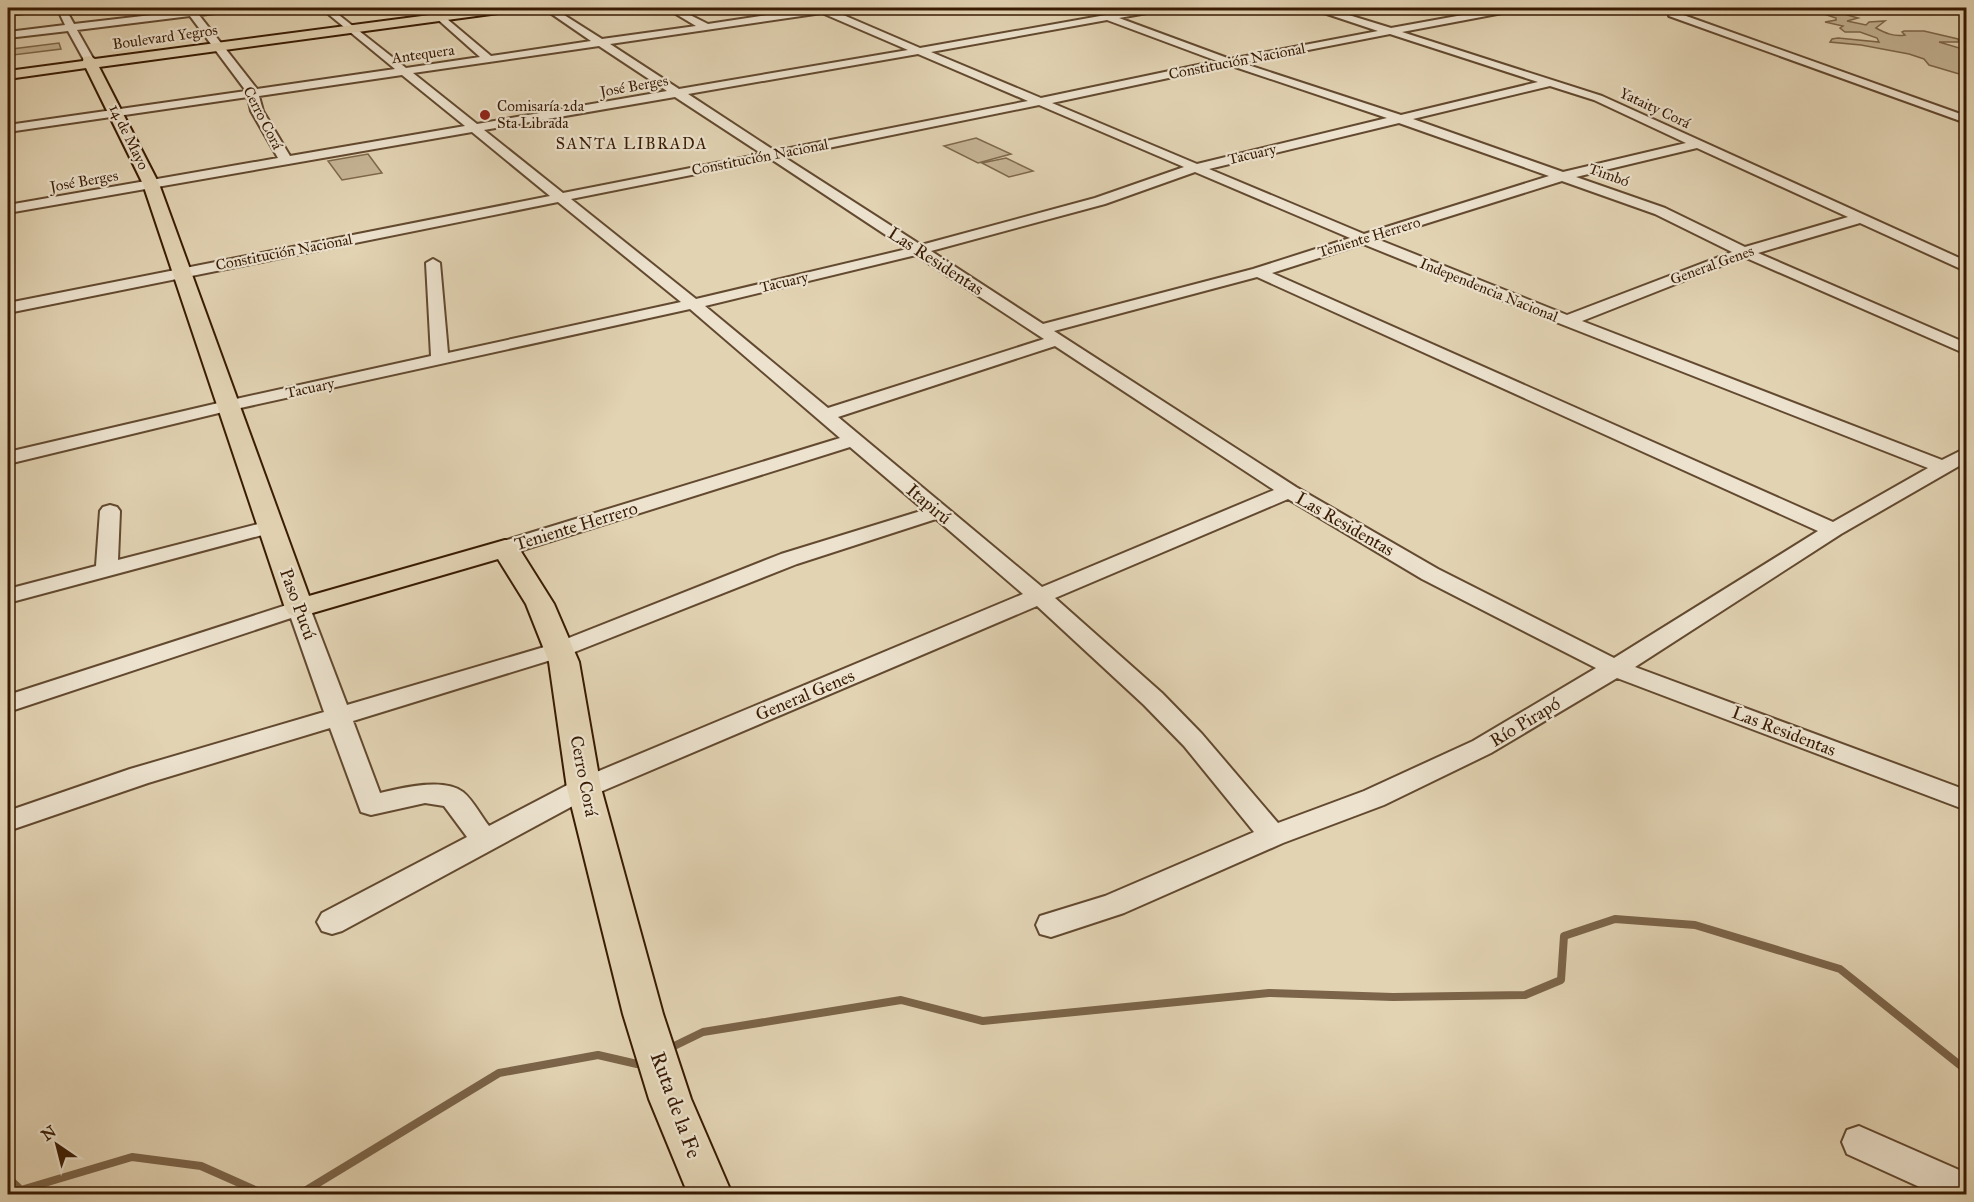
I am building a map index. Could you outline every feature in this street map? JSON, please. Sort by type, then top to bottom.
[{"type":"main road","name":"Boulevard Yegros","points":[[8,73],[348,27],[435,12],[479,8]]},
{"type":"main road","name":"Boulevard Yegros","points":[[435,12],[506,8]]},
{"type":"main road","name":"14 de Mayo","points":[[91,62],[151,184],[181,273]]},
{"type":"main road","name":"Paso Pucú","points":[[181,273],[299,608]]},
{"type":"main road","name":"Teniente Herrero","points":[[299,608],[505,548]]},
{"type":"main road","name":"Cerro Corá","points":[[505,548],[540,604],[564,662],[584,788],[643,1014]]},
{"type":"main road","name":"Ruta de la Fe","points":[[643,1014],[670,1099],[710,1194]]},
{"type":"street","points":[[8,12],[42,8]]},
{"type":"street","name":"14 de Mayo","points":[[61,8],[91,62]]},
{"type":"street","points":[[8,35],[190,10],[233,8]]},
{"type":"street","name":"Itapirú","points":[[325,8],[693,304],[1039,597],[1161,707],[1273,836]]},
{"type":"street","name":"Las Residentas","points":[[547,8],[1289,491],[1430,574],[1615,668],[1966,800]]},
{"type":"street","points":[[670,8],[706,27]]},
{"type":"street","name":"Antequera","points":[[8,129],[253,92],[405,73],[822,9],[843,8]]},
{"type":"street","name":"José Berges","points":[[8,209],[1158,8]]},
{"type":"street","name":"Yataity Corá","points":[[1318,8],[1599,98],[1966,266]]},
{"type":"street","name":"Constitución Nacional","points":[[8,308],[1039,102],[1228,62],[1513,8]]},
{"type":"street","points":[[1619,8],[1966,10]]},
{"type":"street","points":[[1656,8],[1966,120]]},
{"type":"street","name":"Independencia Nacional","points":[[822,9],[1364,239],[1567,321],[1943,467]]},
{"type":"street","name":"Cerro Corá","points":[[190,10],[253,92],[257,111],[286,161]]},
{"type":"street","name":"Timbó","points":[[1090,10],[1228,62],[1400,119],[1660,211],[1744,252],[1966,349]]},
{"type":"street","points":[[435,12],[490,60]]},
{"type":"street","name":"Tacuary","points":[[8,458],[227,406],[693,304],[919,250],[1100,201],[1195,168],[1554,82]]},
{"type":"street","name":"Teniente Herrero","points":[[824,416],[1049,334],[1258,272],[1563,176],[1697,144]]},
{"type":"street","name":"General Genes","points":[[1567,321],[1744,252],[1861,218]]},
{"type":"street","points":[[433,263],[440,360]]},
{"type":"street","points":[[1258,272],[1834,530]]},
{"type":"street","name":"Teniente Herrero","points":[[505,548],[852,440]]},
{"type":"street","name":"Río Pirapó","points":[[1051,925],[1114,905],[1273,836],[1374,798],[1482,747],[1615,668],[1834,530],[1966,454]]},
{"type":"street","name":"General Genes","points":[[332,922],[584,788],[1289,491]]},
{"type":"street","points":[[107,570],[110,511]]},
{"type":"street","points":[[8,821],[139,776],[339,718],[559,650],[789,559],[938,512]]},
{"type":"street","points":[[8,596],[270,527]]},
{"type":"street","points":[[8,704],[299,608]]},
{"type":"street","name":"Paso Pucú","points":[[299,608],[371,806],[425,793],[453,798],[484,841]]},
{"type":"street","points":[[1859,1142],[1966,1191]]},
{"type":"shaded area","points":[[1818,12],[1851,12],[1847,15],[1858,18],[1847,21],[1866,25],[1869,22],[1885,21],[1876,28],[1890,34],[1905,35],[1902,32],[1924,31],[1958,39],[1959,42],[1939,42],[1966,50],[1966,76],[1929,65],[1924,59],[1909,54],[1830,42],[1838,38],[1879,42],[1877,38],[1860,32],[1845,32],[1840,28],[1843,26],[1825,22],[1836,20],[1836,18]]},
{"type":"shaded area","points":[[59,43],[61,49],[13,55],[12,49]]},
{"type":"shaded area","points":[[976,138],[1011,154],[978,163],[944,146]]},
{"type":"shaded area","points":[[368,154],[382,173],[342,180],[328,161]]},
{"type":"shaded area","points":[[1006,158],[1033,171],[1009,177],[982,163]]},
{"type":"waterway","points":[[668,1049],[703,1032],[901,1000],[983,1021],[1269,993],[1393,997],[1525,995],[1561,980],[1564,936],[1615,919],[1695,925],[1840,969],[1966,1070]]},
{"type":"waterway","points":[[300,1194],[499,1073],[598,1055],[637,1064],[646,1060]]},
{"type":"waterway","points":[[8,1178],[21,1190],[132,1157],[201,1166],[264,1194]]},
{"type":"place","name":"Comisaría 2da Sta Librada","points":[[485,115]]},
{"type":"district","name":"SANTA LIBRADA","points":[[632,143]]}]
